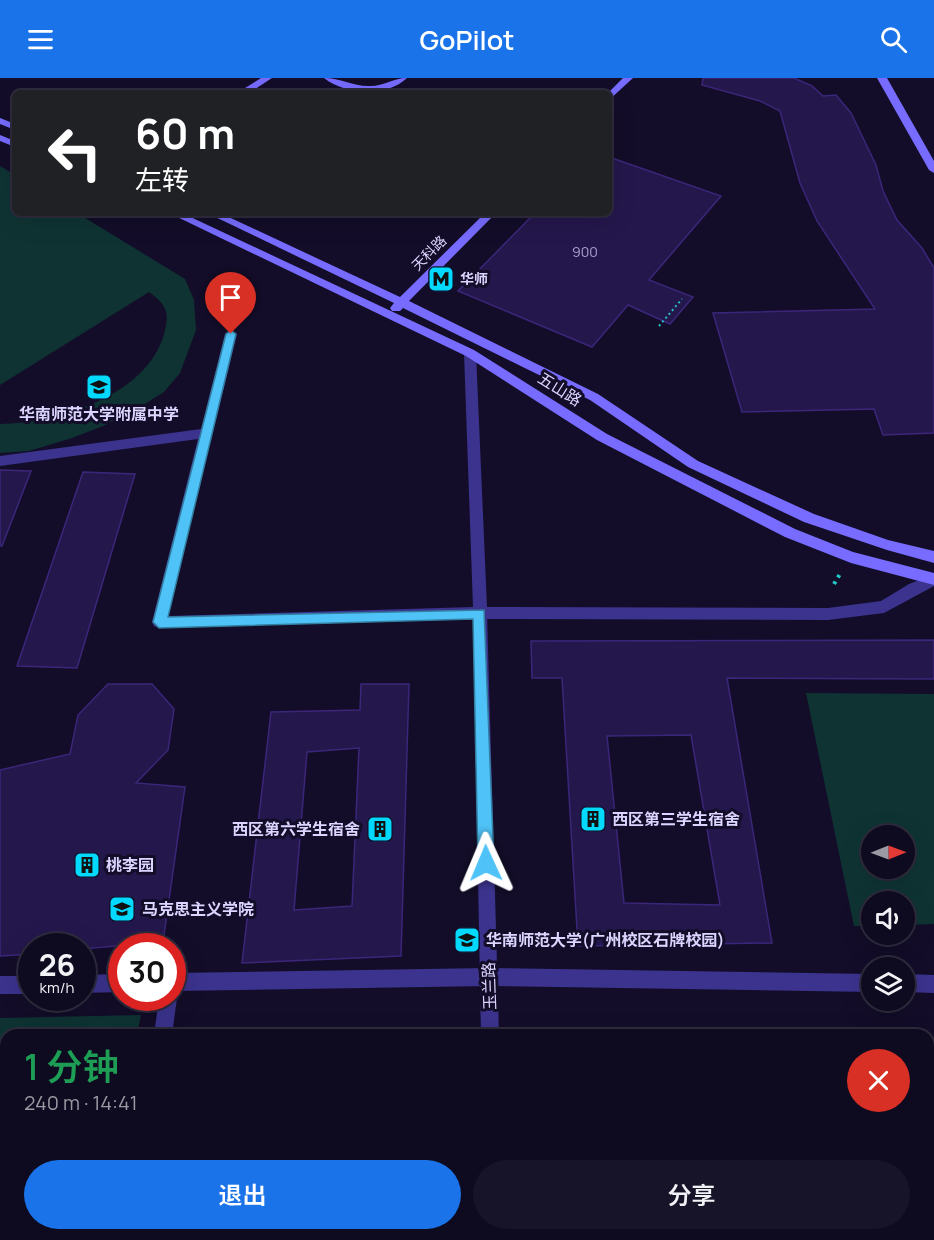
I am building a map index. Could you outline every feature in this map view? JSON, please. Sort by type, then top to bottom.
[{"type":"main road","points":[[247,90],[267,78]]},
{"type":"main road","points":[[329,78],[347,86],[367,90],[382,89],[402,78]]},
{"type":"main road","points":[[612,94],[628,78]]},
{"type":"main road","points":[[882,78],[934,170]]},
{"type":"main road","name":"五山路","points":[[180,216],[470,353],[602,436],[790,533],[851,556],[934,580]]},
{"type":"main road","name":"五山路","points":[[218,216],[401,302],[594,397],[693,464],[809,518],[887,545],[934,557]]},
{"type":"main road","name":"天科路","points":[[389,316],[488,216]]},
{"type":"street","points":[[231,334],[159,622],[480,614],[828,614],[884,607],[914,588],[934,580]]},
{"type":"street","name":"玉兰路","points":[[470,353],[480,614],[490,1029]]},
{"type":"street","points":[[0,461],[206,433]]},
{"type":"street","points":[[186,982],[488,977],[861,983]]},
{"type":"street","points":[[915,983],[934,984]]},
{"type":"street","points":[[0,985],[18,985]]},
{"type":"street","points":[[164,1029],[166,1011]]},
{"type":"path","points":[[659,326],[681,299]]},
{"type":"green space","points":[[0,166],[12,173],[12,216],[82,216],[185,279],[194,300],[196,330],[180,373],[164,392],[103,426],[29,451],[0,453],[0,424],[47,418],[72,411],[97,402],[120,389],[139,374],[154,356],[164,334],[167,320],[166,310],[160,301],[149,292],[0,385]]},
{"type":"green space","points":[[806,693],[934,694],[934,924],[915,925],[915,891],[861,891],[861,926],[854,926]]},
{"type":"green space","points":[[141,1015],[138,1029],[0,1029],[0,1018]]},
{"type":"building","points":[[703,78],[794,78],[812,86],[823,96],[836,95],[851,113],[876,165],[883,191],[897,220],[922,248],[934,268],[934,433],[883,435],[874,409],[742,412],[713,313],[875,309],[817,221],[800,183],[780,111],[760,101],[702,85]]},
{"type":"building","points":[[612,158],[721,196],[649,280],[693,297],[670,324],[628,305],[592,347],[458,291],[532,216],[612,216]]},
{"type":"building","points":[[0,470],[31,471],[2,546],[0,546]]},
{"type":"building","points":[[83,472],[135,474],[77,668],[17,666]]},
{"type":"building","points":[[934,640],[934,679],[727,678],[772,943],[578,946],[562,678],[532,678],[531,641]],"holes":[[[691,735],[720,905],[624,903],[607,736]]]},
{"type":"building","name":"桃李园","points":[[108,684],[152,684],[174,709],[168,750],[136,783],[185,787],[164,933],[108,933],[108,947],[96,948],[96,933],[18,933],[18,955],[0,956],[0,770],[70,754],[78,715]]},
{"type":"building","name":"西区第六学生宿舍","points":[[361,684],[409,684],[401,956],[242,963],[271,712],[360,710]],"holes":[[[359,748],[352,906],[294,910],[307,752]]]},
{"type":"place","name":"华师","points":[[441,279]]},
{"type":"place","name":"华南师范大学附属中学","points":[[99,387]]},
{"type":"place","name":"西区第三学生宿舍","points":[[593,819]]},
{"type":"place","name":"西区第六学生宿舍","points":[[380,829]]},
{"type":"place","name":"桃李园","points":[[87,865]]},
{"type":"place","name":"马克思主义学院","points":[[122,909]]},
{"type":"place","name":"华南师范大学(广州校区石牌校园)","points":[[467,940]]},
{"type":"route","points":[[231,334],[159,622],[480,614],[486,863]]}]
